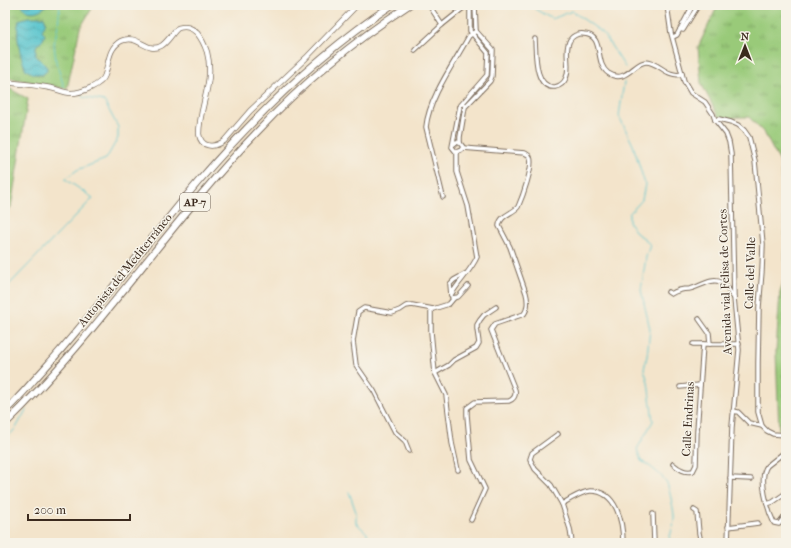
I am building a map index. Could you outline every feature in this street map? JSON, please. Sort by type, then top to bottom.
[{"type":"highway","name":"Autopista del Mediterráneo","points":[[5,411],[60,352],[199,182],[246,129],[316,61],[372,18],[392,5]]},
{"type":"highway","name":"Autopista del Mediterráneo","points":[[5,424],[26,404],[59,368],[178,221],[258,130],[299,90],[341,54],[409,5]]},
{"type":"street","points":[[5,82],[53,88],[72,93],[79,91],[103,81],[108,56],[121,41],[132,39],[137,40],[147,46],[157,48],[166,43],[178,28],[192,28],[199,36],[206,49],[209,62],[210,73],[199,134],[201,142],[207,146],[212,146],[220,144],[224,141],[256,106],[306,58],[357,5]]},
{"type":"street","points":[[429,5],[442,25]]},
{"type":"street","points":[[415,50],[442,25],[467,5]]},
{"type":"street","points":[[409,451],[405,441],[395,432],[374,391],[356,366],[353,341],[358,312],[364,308],[392,313],[412,304],[431,309],[449,304],[455,287],[462,280],[476,260],[477,252],[468,206],[457,172],[457,152],[453,150],[460,106],[487,75],[488,53],[471,34],[470,5]]},
{"type":"street","points":[[462,148],[460,138],[464,107],[490,81],[492,76],[493,50],[476,31],[475,5]]},
{"type":"street","name":"Avenida vial Felisa de Cortes","points":[[667,5],[671,33],[684,81],[694,96],[705,102],[715,120],[726,134],[731,154],[734,298],[739,344],[733,411],[728,543]]},
{"type":"street","points":[[673,37],[677,34],[694,7]]},
{"type":"street","points":[[443,197],[426,122],[433,99],[471,34],[476,31]]},
{"type":"street","points":[[535,39],[536,62],[540,78],[546,86],[551,87],[560,85],[566,80],[568,73],[567,54],[569,42],[572,37],[582,34],[590,36],[596,41],[604,67],[608,73],[613,75],[625,74],[644,62],[652,63],[671,74],[682,74]]},
{"type":"street","name":"Calle del Valle","points":[[715,120],[718,119],[731,122],[744,130],[749,137],[755,161],[763,244],[759,307],[758,363],[758,412],[762,426]]},
{"type":"street","points":[[454,144],[456,142],[460,143]]},
{"type":"street","points":[[457,152],[461,151],[462,148],[525,153],[531,159],[528,178],[518,207],[516,210],[502,218],[499,226],[510,247],[526,293],[526,311],[524,314],[497,323],[491,330],[515,390],[515,395],[513,399],[508,401],[475,402],[467,408],[471,460],[485,489],[471,520]]},
{"type":"street","points":[[668,292],[671,294],[682,289],[690,289],[704,283],[716,281],[724,284],[734,298]]},
{"type":"street","points":[[452,297],[458,297],[468,286]]},
{"type":"street","points":[[435,373],[449,365],[454,360],[476,348],[480,340],[477,333],[477,325],[484,315],[496,307]]},
{"type":"street","points":[[431,309],[431,332],[435,373],[446,395],[452,443],[458,470]]},
{"type":"street","points":[[699,319],[709,333],[710,344]]},
{"type":"street","points":[[693,344],[739,344]]},
{"type":"street","name":"Calle Endrinas","points":[[673,464],[688,472],[693,471],[696,467],[702,344]]},
{"type":"street","points":[[680,387],[700,385]]},
{"type":"street","points":[[733,411],[738,412],[749,423],[762,426],[771,433],[786,435]]},
{"type":"street","points":[[558,434],[532,453],[530,459],[535,469],[551,485],[562,504],[570,529],[572,543]]},
{"type":"street","points":[[786,451],[765,469],[764,482],[767,504],[775,524],[779,524],[786,515]]},
{"type":"street","points":[[730,478],[751,479]]},
{"type":"street","points":[[562,504],[590,491],[607,496],[618,511],[623,543]]},
{"type":"street","points":[[767,504],[773,502],[786,493]]},
{"type":"street","points":[[694,510],[698,512],[701,543]]},
{"type":"street","points":[[653,514],[654,543]]},
{"type":"street","points":[[728,527],[758,523]]},
{"type":"green space","points":[[5,5],[94,5],[80,28],[67,89],[5,77]]},
{"type":"green space","points":[[718,5],[786,5],[786,431],[779,431],[776,352],[780,292],[785,276],[785,230],[780,162],[765,134],[749,117],[737,117],[730,119],[718,116],[701,83],[698,47]]},
{"type":"green space","points":[[5,86],[28,99],[11,207],[5,214]]},
{"type":"water","points":[[22,5],[47,5],[41,10],[30,12],[27,11]]},
{"type":"water","points":[[28,17],[44,17],[45,21],[45,25],[42,30],[45,35],[43,40],[36,46],[36,56],[47,67],[47,71],[42,75],[34,74],[26,70],[20,52],[18,39],[19,20]]},
{"type":"waterway","points":[[60,5],[54,44],[56,62],[64,87]]},
{"type":"waterway","points":[[534,5],[535,9],[552,19],[572,11],[603,33],[625,67]]},
{"type":"waterway","points":[[624,82],[619,116],[633,145],[645,184],[642,200],[629,214],[629,222],[637,234],[644,238],[650,245],[646,257],[641,290],[650,329],[644,369],[648,382],[653,421],[637,449],[641,461],[655,470],[667,483],[674,516],[669,543]]},
{"type":"waterway","points":[[5,289],[93,198],[65,179],[77,170],[106,159],[118,138],[118,127],[104,101],[82,97]]},
{"type":"waterway","points":[[5,440],[16,428],[26,410]]},
{"type":"waterway","points":[[349,492],[356,512],[356,523],[367,533],[369,543]]}]
